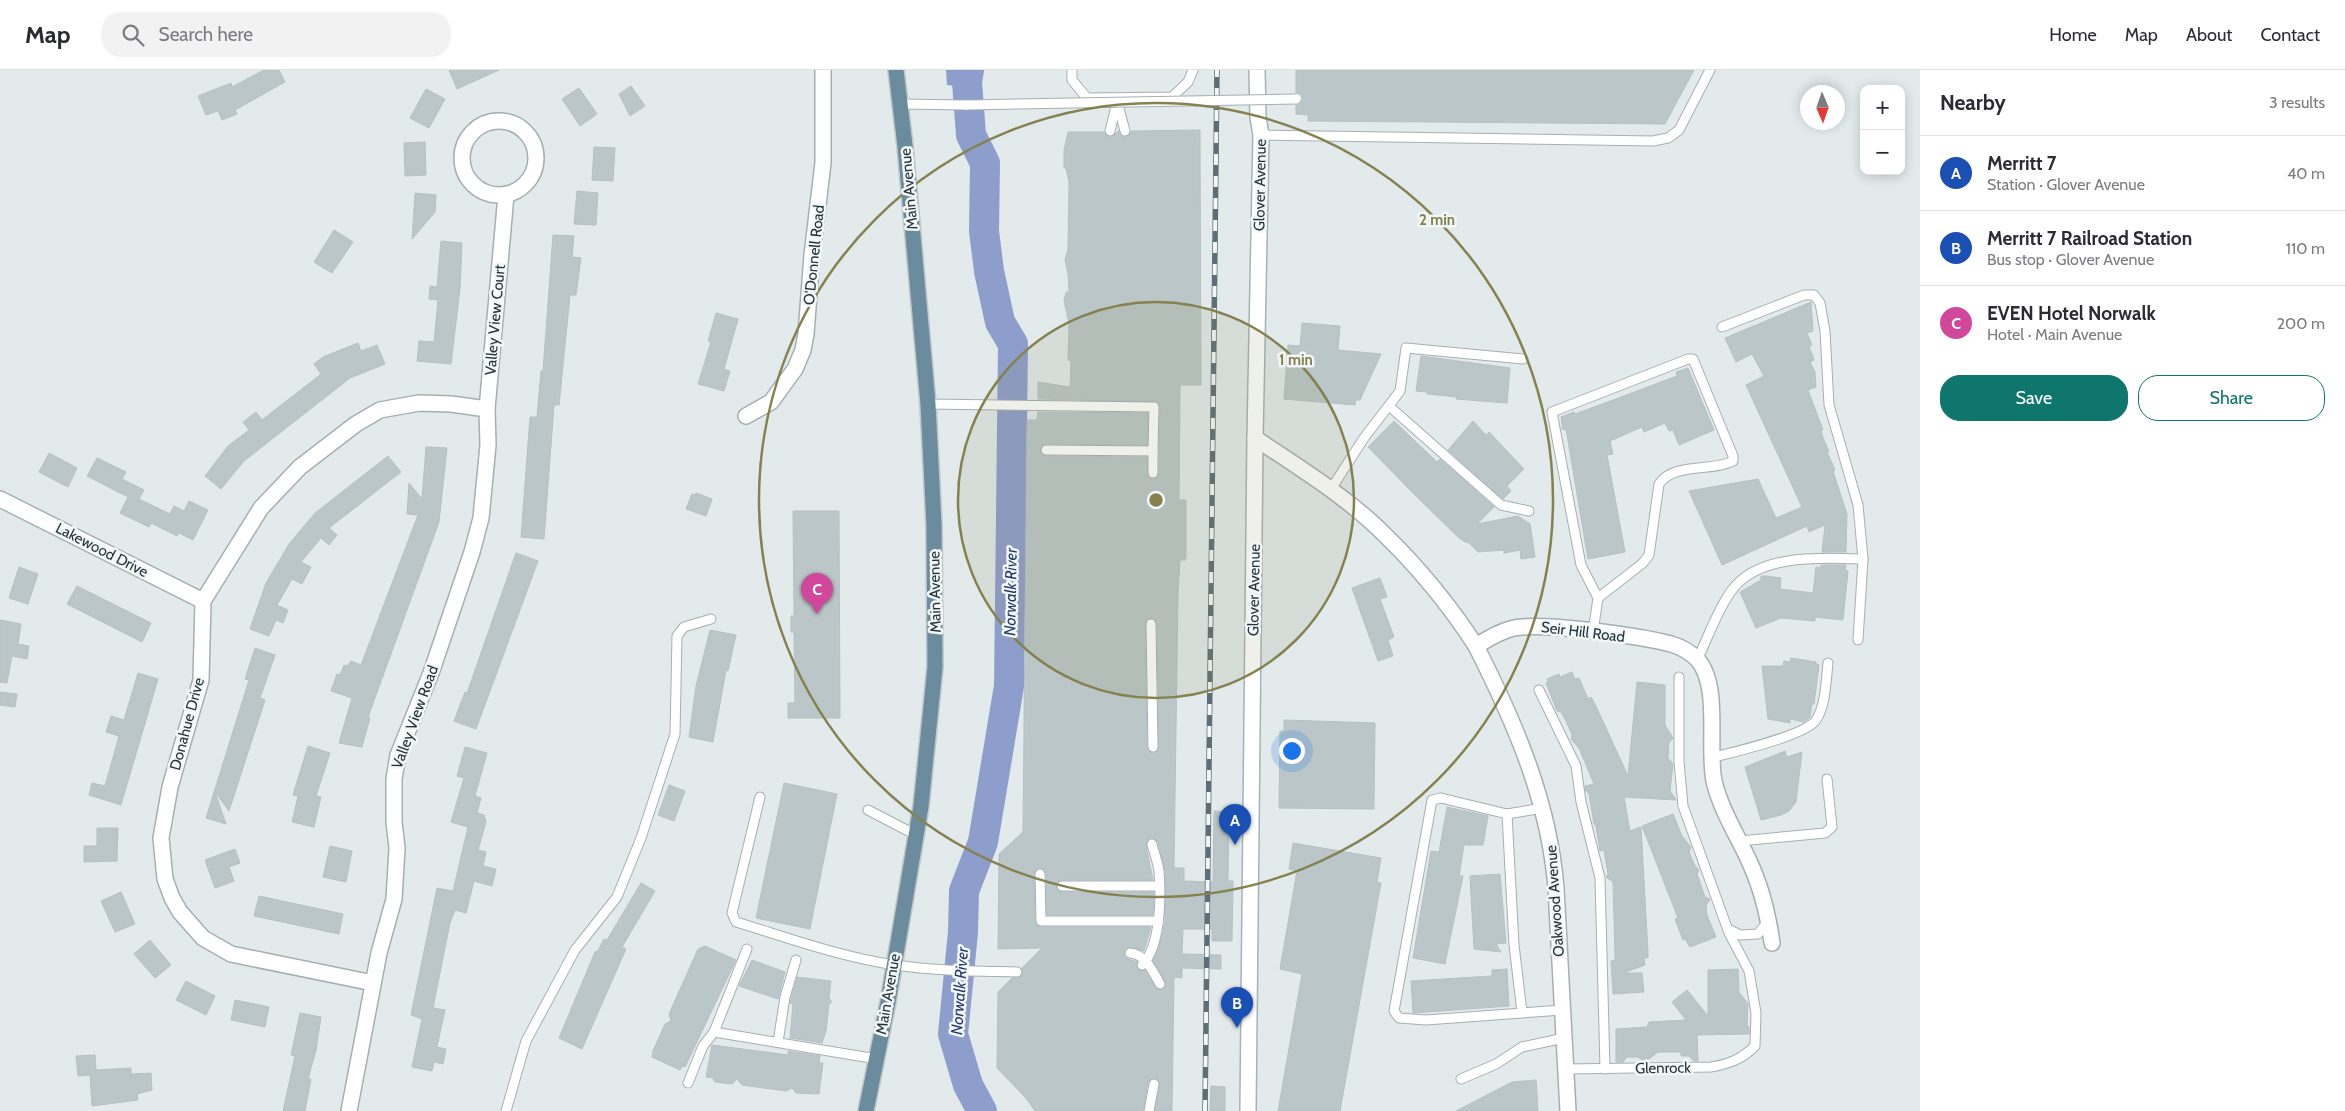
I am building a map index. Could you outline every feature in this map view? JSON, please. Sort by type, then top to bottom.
[{"type":"main road","name":"Main Avenue","points":[[866,1111],[877,1059],[916,836],[928,751],[935,653],[934,524],[928,404],[901,104],[896,70]]},
{"type":"street","name":"O'Donnell Road","points":[[746,416],[770,402],[795,369],[803,350],[823,163],[823,70]]},
{"type":"street","name":"Glover Avenue","points":[[1248,1111],[1255,438],[1261,135],[1258,117],[1258,70]]},
{"type":"street","points":[[496,121],[510,123],[523,129],[533,141],[537,155],[535,169],[528,182],[517,192],[506,195],[488,194],[475,187],[466,176],[462,162],[463,147],[470,134],[482,125],[496,121]]},
{"type":"street","name":"Valley View Court","points":[[488,445],[487,409],[506,195]]},
{"type":"street","points":[[203,601],[261,508],[300,467],[356,424],[380,410],[414,403],[451,404],[487,409]]},
{"type":"street","points":[[1255,438],[1331,489],[1383,533],[1410,561],[1459,620],[1476,646]]},
{"type":"street","name":"Valley View Road","points":[[349,1111],[379,953],[394,899],[398,848],[394,787],[398,755],[431,673],[472,552],[481,518],[488,445]]},
{"type":"street","name":"Lakewood Drive","points":[[0,500],[203,601]]},
{"type":"street","name":"Donahue Drive","points":[[203,601],[201,680],[170,787],[161,838],[165,879],[172,898],[185,919],[203,938],[232,954],[373,983]]},
{"type":"street","name":"Seir Hill Road","points":[[1476,646],[1504,631],[1526,627],[1593,632],[1671,644],[1686,650],[1697,660],[1707,675],[1710,692],[1711,758],[1719,796],[1750,862],[1767,910],[1772,943]]},
{"type":"street","name":"Oakwood Avenue","points":[[1476,646],[1512,721],[1543,808],[1553,857],[1568,1111]]},
{"type":"lane","points":[[1072,70],[1072,80],[1087,98],[1172,97],[1188,82],[1192,70]]},
{"type":"lane","points":[[1261,135],[1653,141],[1668,138],[1679,130],[1710,70]]},
{"type":"lane","points":[[901,104],[967,105],[1296,99]]},
{"type":"lane","points":[[1117,102],[1125,131]]},
{"type":"lane","points":[[1110,132],[1117,102]]},
{"type":"lane","points":[[1722,327],[1804,295],[1814,296],[1820,303],[1825,331],[1829,404],[1858,505],[1863,559],[1858,640]]},
{"type":"lane","points":[[1331,489],[1364,438],[1400,391],[1406,348],[1523,359]]},
{"type":"lane","points":[[1593,632],[1598,598],[1581,565],[1552,412],[1688,358],[1694,360],[1734,456],[1733,460],[1677,472],[1662,479],[1659,484],[1649,555],[1643,563],[1598,598]]},
{"type":"lane","points":[[928,404],[1154,407],[1153,473]]},
{"type":"lane","points":[[1389,406],[1501,505],[1529,511]]},
{"type":"lane","points":[[1046,450],[1153,451]]},
{"type":"lane","points":[[1697,660],[1731,591],[1742,579],[1768,566],[1812,558],[1863,559]]},
{"type":"lane","points":[[506,1111],[526,1041],[575,950],[617,897],[641,838],[675,734],[677,636],[684,627],[712,619]]},
{"type":"lane","points":[[1151,624],[1153,746]]},
{"type":"lane","points":[[1711,758],[1782,737],[1811,726],[1821,710],[1828,663]]},
{"type":"lane","points":[[1679,677],[1680,762],[1683,806],[1728,929],[1740,935],[1758,934],[1768,921]]},
{"type":"lane","points":[[1538,690],[1576,766],[1580,802],[1600,878],[1605,1069]]},
{"type":"lane","points":[[1739,841],[1825,834],[1832,827],[1827,780]]},
{"type":"lane","points":[[760,797],[732,913],[736,922],[833,951],[893,964],[930,969],[1017,972]]},
{"type":"lane","points":[[1543,808],[1507,814],[1441,798],[1432,800],[1429,804],[1394,1011],[1399,1018],[1416,1020],[1562,1010]]},
{"type":"lane","points":[[868,810],[916,836]]},
{"type":"lane","points":[[1507,814],[1514,945],[1522,1012]]},
{"type":"lane","points":[[1144,963],[1158,929],[1159,869],[1152,844]]},
{"type":"lane","points":[[1040,874],[1041,921],[1158,921]]},
{"type":"lane","points":[[1062,886],[1159,886]]},
{"type":"lane","name":"Glenrock","points":[[1566,1069],[1726,1064],[1745,1056],[1755,1046],[1756,1013],[1749,971],[1728,929]]},
{"type":"lane","points":[[688,1083],[704,1046],[714,1032],[747,948]]},
{"type":"lane","points":[[1130,953],[1136,953],[1160,984]]},
{"type":"lane","points":[[778,1042],[785,997],[796,960]]},
{"type":"lane","points":[[714,1032],[877,1059]]},
{"type":"lane","points":[[1461,1079],[1496,1064],[1522,1047],[1564,1038]]},
{"type":"lane","points":[[1149,1111],[1154,1084]]},
{"type":"water","points":[[946,70],[979,70],[974,88],[947,85]]},
{"type":"building","points":[[264,70],[279,70],[285,82],[235,110],[237,114],[222,120],[218,111],[206,115],[198,96],[231,83],[232,87]]},
{"type":"building","points":[[449,70],[499,70],[457,89]]},
{"type":"building","points":[[1296,70],[1694,70],[1665,124],[1308,121],[1308,115],[1296,114],[1296,105],[1302,99],[1301,95],[1296,93]]},
{"type":"building","points":[[631,86],[645,106],[630,116],[619,94]]},
{"type":"building","points":[[579,88],[597,114],[580,126],[562,99]]},
{"type":"building","points":[[426,89],[445,99],[429,128],[410,118]]},
{"type":"building","points":[[1200,130],[1201,385],[1180,385],[1179,500],[1186,500],[1186,557],[1185,560],[1180,560],[1178,593],[1174,868],[1184,868],[1184,881],[1213,882],[1214,811],[1229,812],[1228,881],[1233,881],[1232,941],[1212,941],[1212,929],[1183,929],[1182,954],[1221,955],[1221,969],[1182,968],[1182,978],[1174,977],[1172,1111],[1155,1111],[1160,1085],[1155,1078],[1148,1082],[1143,1111],[1035,1111],[1025,1097],[997,1068],[998,992],[1012,978],[1022,976],[1022,968],[1042,948],[998,949],[999,854],[1023,832],[1027,420],[1037,420],[1038,412],[1148,413],[1147,445],[1046,444],[1041,446],[1040,450],[1046,456],[1147,457],[1148,477],[1156,479],[1159,473],[1160,407],[1158,402],[1038,399],[1038,382],[1070,387],[1071,361],[1068,360],[1069,323],[1064,301],[1066,292],[1069,292],[1065,260],[1068,249],[1069,182],[1066,168],[1064,168],[1064,150],[1068,132],[1104,132],[1109,137],[1119,131],[1121,136],[1126,137],[1131,131]],"holes":[[[1150,618],[1154,619],[1157,624],[1159,747],[1154,753],[1150,752],[1147,747],[1145,624]],[[1150,838],[1154,838],[1158,842],[1165,871],[1165,922],[1159,948],[1153,961],[1166,984],[1165,988],[1160,990],[1155,987],[1145,970],[1138,970],[1137,962],[1126,958],[1124,955],[1125,949],[1128,947],[1144,951],[1151,927],[1041,927],[1035,921],[1034,874],[1039,868],[1043,869],[1046,873],[1047,915],[1153,915],[1154,892],[1062,892],[1056,886],[1057,882],[1062,880],[1153,880],[1146,845]]]},
{"type":"building","points":[[425,142],[426,175],[405,176],[404,143]]},
{"type":"building","points":[[594,147],[615,148],[613,181],[592,180]]},
{"type":"building","points":[[577,191],[598,193],[596,225],[574,224]]},
{"type":"building","points":[[415,193],[436,195],[435,212],[412,239]]},
{"type":"building","points":[[334,230],[353,242],[332,273],[314,262]]},
{"type":"building","points":[[553,235],[574,236],[572,257],[581,258],[576,295],[570,295],[559,405],[554,405],[544,539],[521,537],[530,417],[537,417],[541,371],[543,371]]},
{"type":"building","points":[[441,241],[462,243],[460,289],[451,364],[417,361],[419,341],[434,342],[438,300],[429,299],[430,286],[437,287]]},
{"type":"building","points":[[1811,302],[1813,331],[1807,333],[1812,345],[1809,347],[1814,360],[1810,362],[1815,372],[1816,387],[1808,390],[1823,430],[1821,430],[1823,438],[1829,451],[1827,452],[1835,470],[1833,471],[1847,514],[1846,552],[1822,552],[1825,525],[1809,532],[1807,526],[1722,565],[1689,491],[1758,479],[1776,518],[1802,507],[1746,385],[1764,376],[1752,354],[1736,362],[1725,338]]},
{"type":"building","points":[[716,313],[738,319],[724,369],[730,371],[724,391],[698,384],[711,342],[708,341]]},
{"type":"building","points":[[1302,323],[1340,326],[1338,350],[1381,354],[1360,400],[1356,400],[1355,405],[1284,399],[1288,345],[1300,346]]},
{"type":"building","points":[[358,343],[361,351],[377,345],[385,364],[350,378],[244,461],[221,489],[205,476],[228,446],[249,430],[243,422],[256,412],[262,420],[321,374],[314,364],[323,357]]},
{"type":"building","points":[[1421,356],[1510,368],[1507,403],[1456,399],[1457,397],[1416,391]]},
{"type":"building","points":[[1688,368],[1714,430],[1679,445],[1673,430],[1669,431],[1665,423],[1644,432],[1642,427],[1610,441],[1613,454],[1607,455],[1625,552],[1588,559],[1566,429],[1563,430],[1561,417],[1574,412],[1575,414],[1677,376],[1676,372]]},
{"type":"building","points":[[1394,421],[1437,462],[1440,459],[1494,507],[1477,524],[1518,516],[1530,524],[1535,557],[1521,559],[1520,550],[1504,553],[1504,550],[1478,552],[1468,542],[1459,538],[1368,447]]},
{"type":"building","points":[[1473,421],[1486,435],[1489,432],[1524,469],[1507,486],[1511,491],[1503,499],[1448,450]]},
{"type":"building","points":[[426,447],[447,448],[439,522],[368,717],[370,718],[362,747],[339,743],[352,698],[331,691],[337,674],[340,675],[344,665],[347,666],[351,661],[361,665],[418,515],[407,514],[409,483],[422,499]]},
{"type":"building","points":[[49,453],[77,468],[68,487],[39,472]]},
{"type":"building","points":[[388,456],[401,472],[329,528],[337,535],[329,545],[321,538],[301,562],[311,567],[302,584],[292,579],[277,605],[288,610],[283,623],[276,620],[269,636],[250,629],[266,583],[289,544],[315,513]]},
{"type":"building","points":[[97,458],[126,472],[122,479],[144,490],[139,499],[170,514],[174,506],[184,511],[189,501],[208,510],[193,540],[179,533],[177,536],[151,523],[149,527],[120,513],[128,497],[87,476]]},
{"type":"building","points":[[696,493],[712,499],[706,516],[686,509],[692,494],[695,495]]},
{"type":"building","points":[[793,511],[839,511],[840,718],[788,718],[788,703],[795,703],[794,632],[791,632],[791,616],[794,616]]},
{"type":"building","points":[[516,553],[538,561],[476,729],[454,721],[465,692],[467,693]]},
{"type":"building","points":[[1821,565],[1846,565],[1845,570],[1848,571],[1843,620],[1815,617],[1815,621],[1781,618],[1756,628],[1740,592],[1761,580],[1761,576],[1766,576],[1781,578],[1780,589],[1813,593],[1816,567],[1820,568]]},
{"type":"building","points":[[19,567],[38,574],[28,604],[9,598]]},
{"type":"building","points":[[1380,578],[1387,597],[1380,599],[1394,637],[1388,640],[1393,656],[1378,661],[1352,588]]},
{"type":"building","points":[[77,586],[151,623],[142,642],[67,604]]},
{"type":"building","points":[[0,620],[21,624],[18,644],[29,646],[27,659],[12,656],[7,683],[0,682]]},
{"type":"building","points":[[710,630],[736,635],[728,671],[726,670],[713,742],[689,737],[696,686]]},
{"type":"building","points":[[255,648],[275,655],[260,698],[265,700],[229,811],[215,792],[226,824],[206,818],[249,680],[245,679]]},
{"type":"building","points":[[1791,658],[1816,662],[1819,665],[1814,704],[1812,704],[1810,717],[1804,722],[1790,719],[1790,723],[1768,719],[1762,666],[1783,666],[1784,661],[1790,662]]},
{"type":"building","points":[[1572,672],[1575,679],[1579,678],[1588,699],[1591,697],[1595,704],[1628,776],[1637,682],[1665,685],[1665,725],[1673,738],[1669,743],[1668,758],[1673,764],[1670,791],[1676,800],[1624,797],[1630,831],[1641,827],[1648,958],[1644,958],[1645,965],[1623,973],[1642,973],[1644,992],[1613,994],[1611,961],[1615,960],[1613,882],[1606,877],[1608,874],[1604,850],[1600,851],[1589,794],[1585,786],[1594,784],[1579,748],[1571,739],[1572,735],[1565,719],[1561,712],[1557,711],[1546,683],[1548,682],[1547,679],[1559,674],[1560,677]]},
{"type":"building","points":[[138,673],[158,679],[121,805],[89,795],[92,783],[105,786],[119,736],[106,732],[111,716],[124,720]]},
{"type":"building","points":[[0,692],[17,694],[15,707],[0,705]]},
{"type":"building","points":[[1284,720],[1375,723],[1374,809],[1279,808],[1280,731],[1284,731]]},
{"type":"building","points":[[308,746],[330,753],[316,796],[321,797],[314,827],[292,822],[298,796],[293,795]]},
{"type":"building","points":[[465,747],[487,753],[475,796],[481,798],[477,813],[484,815],[486,822],[478,850],[486,852],[483,866],[496,869],[492,886],[474,881],[466,913],[455,910],[450,923],[433,1008],[445,1010],[437,1047],[446,1049],[443,1064],[434,1062],[432,1071],[412,1067],[422,1019],[411,1015],[437,888],[453,891],[468,827],[451,822],[464,778],[457,776]]},
{"type":"building","points":[[1785,751],[1787,757],[1802,752],[1796,802],[1789,811],[1761,820],[1745,767]]},
{"type":"building","points":[[784,783],[837,794],[810,929],[756,918]]},
{"type":"building","points":[[669,785],[685,791],[674,821],[658,815]]},
{"type":"building","points":[[1447,807],[1488,816],[1483,845],[1464,845],[1459,876],[1463,876],[1445,964],[1413,958],[1431,851],[1439,852]]},
{"type":"building","points":[[1673,814],[1682,836],[1691,847],[1689,852],[1695,866],[1699,870],[1697,874],[1705,897],[1710,899],[1706,906],[1707,915],[1716,937],[1690,947],[1685,939],[1683,940],[1675,919],[1678,918],[1642,826]]},
{"type":"building","points":[[97,828],[118,828],[117,861],[84,862],[84,846],[97,846]]},
{"type":"building","points":[[1293,843],[1381,858],[1377,882],[1381,883],[1340,1111],[1278,1111],[1302,974],[1280,969],[1297,871],[1289,869]]},
{"type":"building","points":[[330,846],[352,851],[346,882],[323,877]]},
{"type":"building","points":[[235,849],[240,863],[229,867],[234,881],[215,888],[205,860]]},
{"type":"building","points":[[1500,874],[1506,943],[1496,944],[1501,952],[1474,949],[1470,876]]},
{"type":"building","points":[[641,883],[655,891],[622,947],[626,949],[582,1049],[559,1038],[595,952],[598,951],[604,939],[607,940]]},
{"type":"building","points":[[121,892],[135,924],[115,932],[101,901]]},
{"type":"building","points":[[259,896],[343,914],[339,934],[254,916]]},
{"type":"building","points":[[150,940],[171,965],[155,978],[134,954]]},
{"type":"building","points":[[705,946],[736,960],[685,1067],[682,1066],[680,1070],[652,1057],[653,1051],[665,1024],[671,1021],[669,1014],[698,949]]},
{"type":"building","points":[[752,960],[785,972],[778,999],[739,986]]},
{"type":"building","points":[[1507,969],[1509,1006],[1413,1013],[1411,981],[1492,976],[1492,970]]},
{"type":"building","points":[[1738,969],[1739,992],[1748,1004],[1747,1025],[1749,1027],[1749,1034],[1697,1035],[1698,1061],[1694,1061],[1689,1056],[1681,1056],[1681,1052],[1658,1052],[1645,1062],[1638,1057],[1627,1057],[1623,1062],[1616,1062],[1616,1029],[1647,1027],[1649,1022],[1686,1020],[1672,1002],[1687,990],[1708,1016],[1708,970]]},
{"type":"building","points":[[797,977],[831,981],[829,998],[832,1002],[829,1004],[826,1031],[822,1043],[790,1038],[793,1004],[790,1003]]},
{"type":"building","points":[[186,981],[215,996],[206,1015],[176,1000]]},
{"type":"building","points":[[235,1000],[269,1007],[265,1027],[231,1020]]},
{"type":"building","points":[[300,1013],[321,1017],[316,1050],[308,1079],[311,1079],[305,1111],[283,1111],[295,1056],[291,1055]]},
{"type":"building","points":[[712,1045],[788,1055],[788,1051],[820,1056],[819,1063],[823,1063],[819,1094],[796,1093],[792,1088],[786,1091],[742,1085],[737,1079],[732,1084],[715,1082],[713,1078],[706,1077]]},
{"type":"building","points":[[95,1055],[96,1070],[131,1068],[131,1074],[151,1073],[152,1090],[137,1094],[138,1100],[92,1106],[90,1075],[78,1076],[76,1056]]},
{"type":"building","points":[[1536,1080],[1538,1111],[1456,1111],[1512,1082]]},
{"type":"building","points":[[1211,1086],[1225,1087],[1225,1111],[1210,1111]]},
{"type":"waterway","name":"Norwalk River","points":[[969,70],[967,82],[971,135],[985,163],[984,231],[989,271],[1000,322],[1013,344],[1009,686],[983,842],[964,891],[963,932],[953,1034],[968,1085],[982,1111]]},
{"type":"railway","points":[[1205,1111],[1217,70]]},
{"type":"place","name":"EVEN Hotel Norwalk","points":[[817,614]]},
{"type":"place","name":"Merritt 7","points":[[1235,845]]},
{"type":"place","name":"Merritt 7 Railroad Station","points":[[1237,1028]]}]
